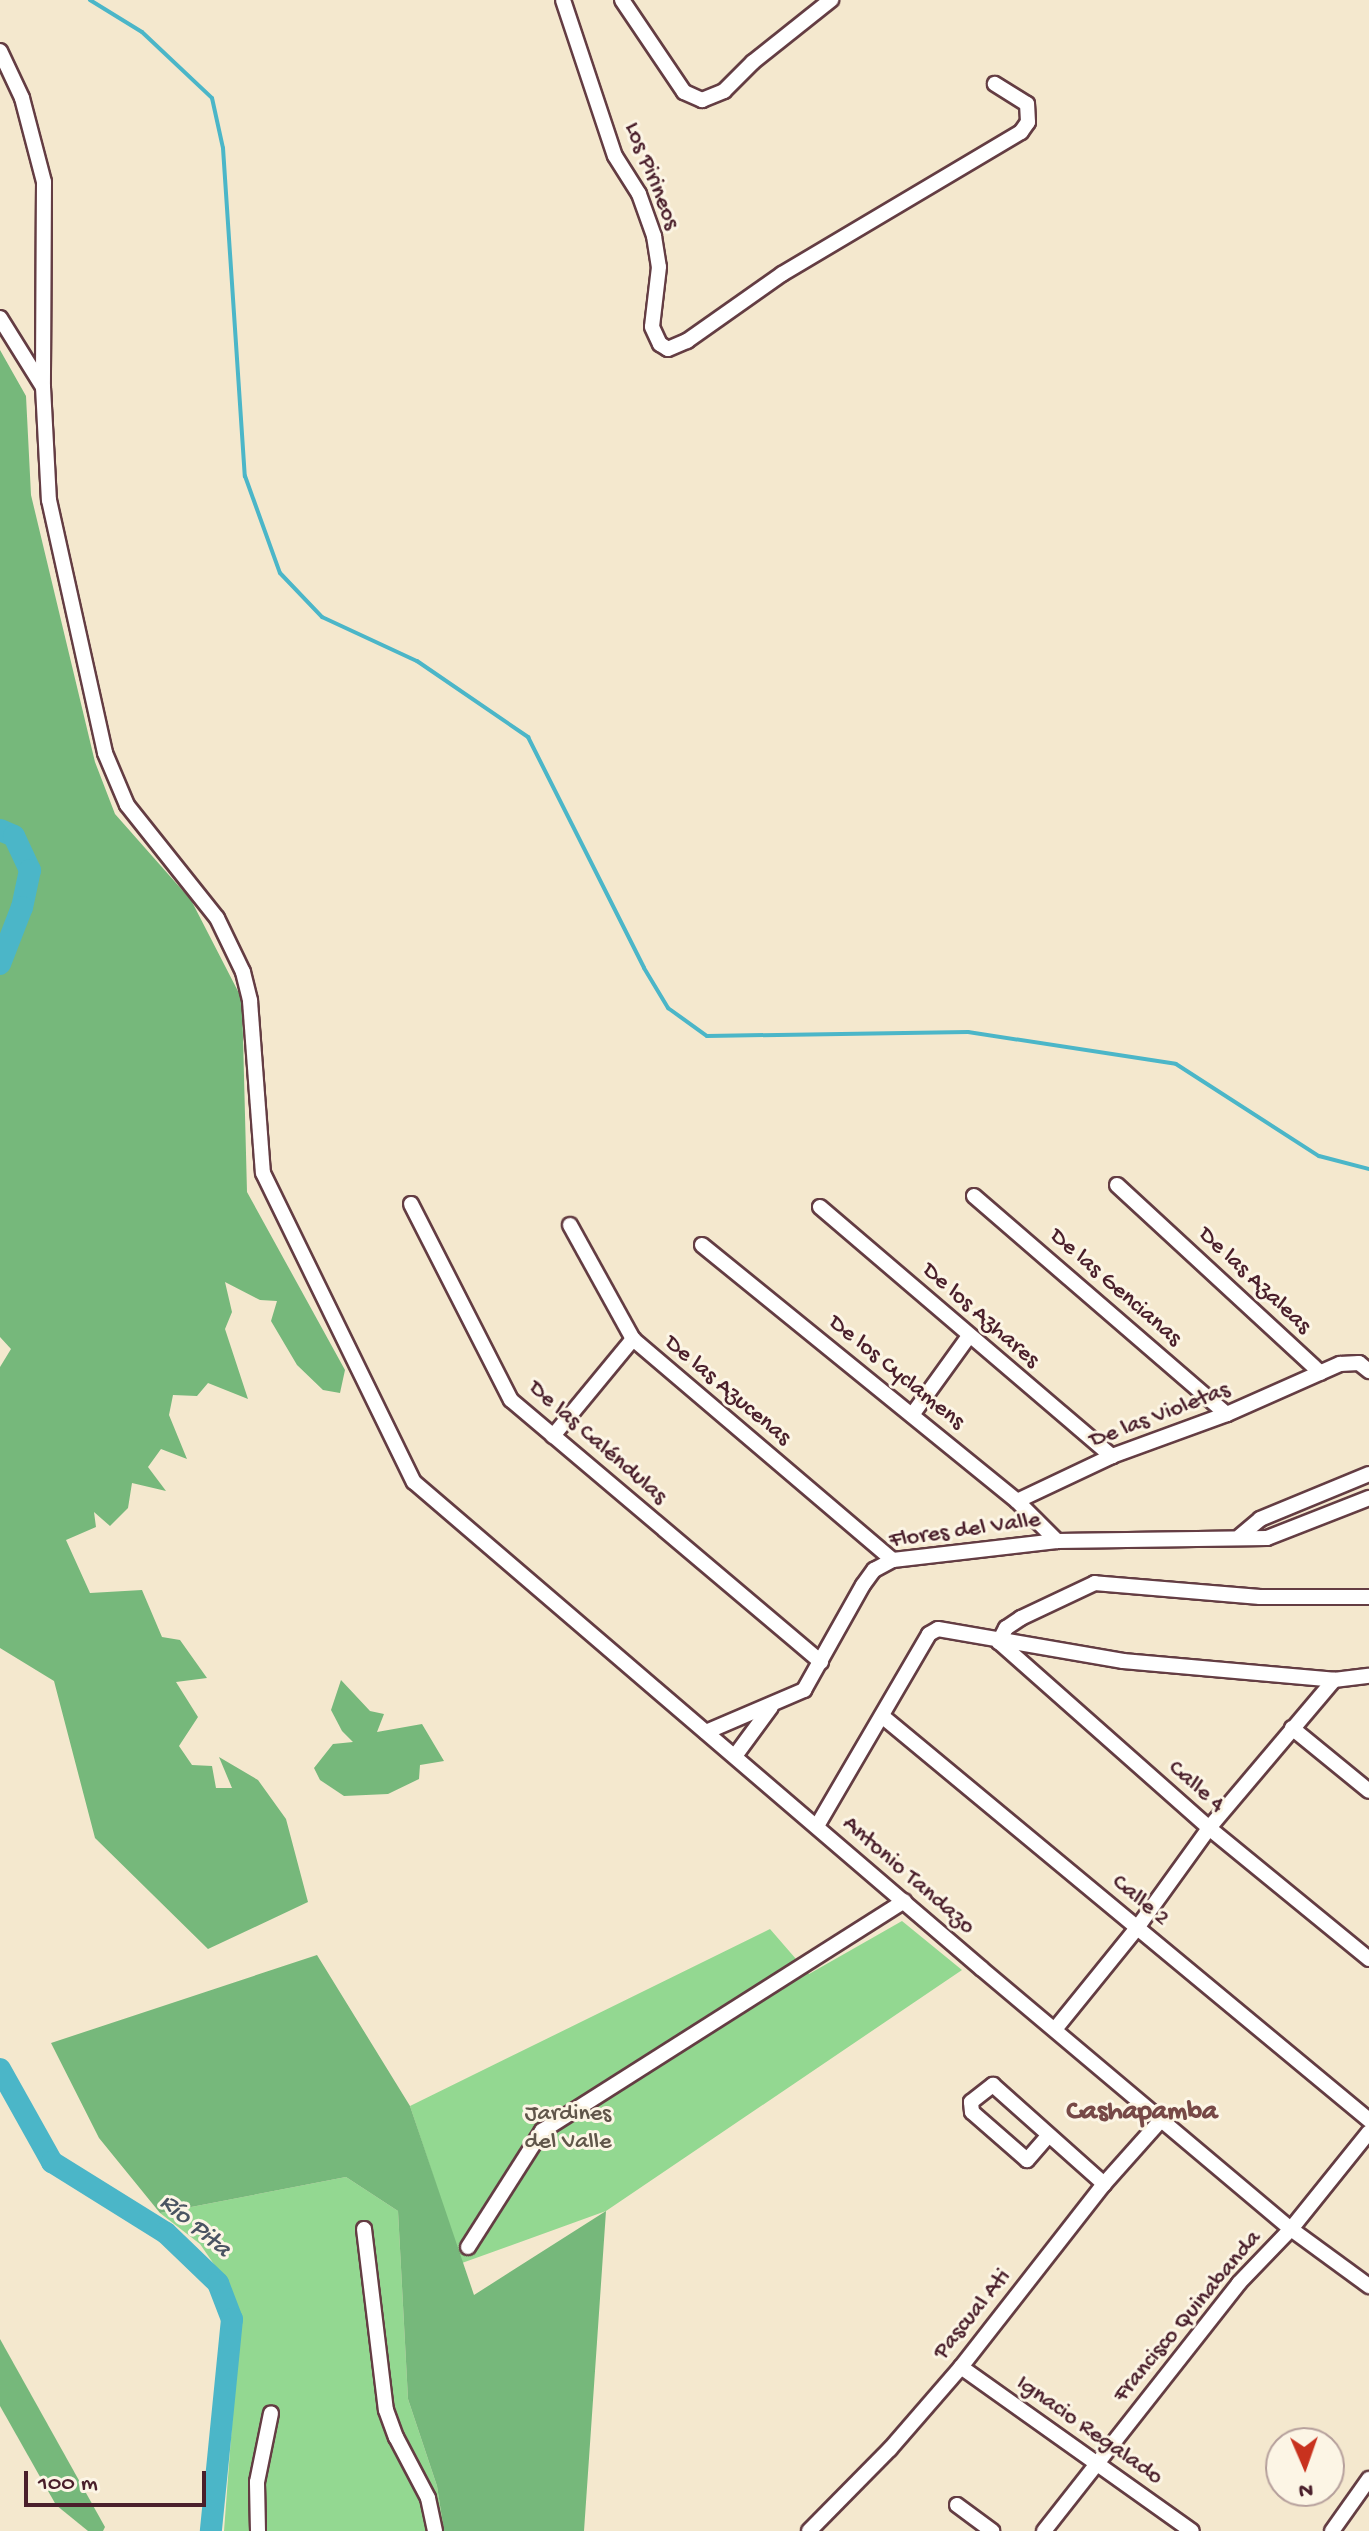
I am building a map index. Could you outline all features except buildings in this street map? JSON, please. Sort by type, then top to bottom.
[{"type":"street","name":"Los Pirineos","points":[[563,0],[615,156],[639,194],[654,236],[659,267],[652,327],[660,344],[673,348],[782,274],[1021,132],[1028,122],[1027,104],[995,84]]},
{"type":"street","points":[[622,0],[684,92],[702,100],[724,91],[753,62],[831,0]]},
{"type":"street","name":"Antonio Tandazo","points":[[0,51],[22,98],[44,182],[43,387],[49,500],[111,772],[127,805],[217,918],[243,972],[250,1001],[263,1173],[401,1455],[424,1492],[1291,2229],[1369,2286]]},
{"type":"street","points":[[0,318],[43,387]]},
{"type":"street","name":"De las Azaleas","points":[[1117,1185],[1321,1373]]},
{"type":"street","name":"De las Gencianas","points":[[974,1196],[1227,1414]]},
{"type":"street","name":"De las Caléndulas","points":[[411,1204],[508,1397],[821,1662]]},
{"type":"street","name":"De los Azhares","points":[[820,1207],[1112,1456]]},
{"type":"street","name":"De las Azucenas","points":[[570,1225],[633,1339],[893,1560]]},
{"type":"street","name":"De los Cyclamens","points":[[702,1245],[1017,1501],[1057,1541]]},
{"type":"street","points":[[912,1415],[969,1336]]},
{"type":"street","points":[[553,1436],[633,1339]]},
{"type":"street","points":[[1321,1373],[1347,1362],[1359,1363],[1369,1371]]},
{"type":"street","name":"De las Violetas","points":[[1017,1501],[1112,1456],[1227,1414],[1321,1373]]},
{"type":"street","points":[[1240,1536],[1260,1519],[1369,1474]]},
{"type":"street","name":"Flores del Valle","points":[[706,1732],[804,1690],[863,1585],[874,1570],[893,1560],[1057,1541],[1267,1538],[1369,1498]]},
{"type":"street","points":[[999,1642],[1006,1628],[1021,1618],[1095,1583],[1260,1597],[1369,1597]]},
{"type":"street","points":[[817,1826],[929,1634],[947,1629],[999,1642],[1123,1661],[1334,1680],[1369,1676]]},
{"type":"street","name":"Calle 4","points":[[999,1642],[1209,1828],[1369,1959]]},
{"type":"street","points":[[1056,2028],[1137,1928],[1209,1828],[1334,1680]]},
{"type":"street","name":"Flores del Valle","points":[[735,1756],[771,1706]]},
{"type":"street","name":"Calle 2","points":[[882,1716],[1369,2120]]},
{"type":"street","points":[[1292,1728],[1369,1791]]},
{"type":"street","points":[[468,2247],[542,2131],[904,1901]]},
{"type":"street","points":[[1048,2136],[1027,2160],[972,2112],[971,2102],[993,2085],[1104,2184]]},
{"type":"street","name":"Pascual Ati","points":[[809,2531],[890,2449],[961,2367],[1104,2184],[1162,2119]]},
{"type":"street","name":"Francisco Quinabanda","points":[[1044,2531],[1239,2283],[1291,2229],[1369,2132]]},
{"type":"street","points":[[364,2229],[386,2410],[396,2437],[428,2498],[435,2531]]},
{"type":"street","name":"Ignacio Regalado","points":[[961,2367],[1192,2531]]},
{"type":"street","points":[[258,2531],[257,2482],[271,2413]]},
{"type":"street","points":[[1332,2531],[1369,2479]]},
{"type":"street","points":[[957,2505],[992,2531]]},
{"type":"green space","points":[[0,350],[26,396],[31,495],[95,762],[115,814],[191,900],[242,999],[247,1192],[345,1370],[340,1393],[323,1390],[297,1365],[271,1321],[277,1301],[260,1300],[225,1282],[232,1312],[225,1329],[248,1399],[208,1383],[197,1396],[173,1395],[169,1415],[187,1459],[161,1449],[148,1467],[166,1491],[132,1483],[128,1508],[110,1526],[94,1512],[96,1527],[66,1540],[90,1593],[142,1590],[162,1637],[180,1640],[207,1678],[176,1682],[198,1717],[179,1746],[192,1765],[212,1766],[216,1788],[232,1788],[219,1757],[258,1780],[286,1819],[308,1902],[208,1949],[95,1838],[54,1681],[0,1648],[0,1367],[11,1349],[0,1337]]},
{"type":"green space","points":[[341,1680],[370,1711],[384,1714],[377,1732],[422,1724],[444,1761],[420,1765],[419,1779],[388,1794],[344,1796],[320,1780],[314,1768],[333,1744],[353,1742],[342,1731],[331,1710]]},
{"type":"green space","name":"Jardines del Valle","points":[[902,1921],[962,1970],[606,2211],[462,2263],[410,2106],[770,1929],[809,1974]]},
{"type":"green space","points":[[317,1955],[410,2106],[474,2295],[606,2211],[584,2531],[444,2531],[437,2486],[408,2399],[398,2211],[346,2177],[160,2213],[99,2138],[51,2043]]},
{"type":"green space","points":[[346,2177],[398,2211],[408,2399],[437,2486],[444,2531],[224,2531],[238,2344],[229,2286],[200,2244],[160,2213]]},
{"type":"green space","points":[[0,2339],[105,2527],[103,2531],[88,2531],[56,2505],[0,2406]]},
{"type":"waterway","points":[[90,0],[142,32],[212,98],[223,148],[245,476],[280,573],[322,617],[417,661],[528,737],[644,968],[668,1008],[707,1036],[968,1032],[1176,1064],[1319,1156],[1369,1169]]},
{"type":"waterway","name":"Río Pita","points":[[0,830],[14,836],[30,870],[22,907],[0,964]]},
{"type":"waterway","name":"Río Pita","points":[[0,2069],[52,2162],[166,2233],[218,2283],[232,2319],[211,2531]]},
{"type":"district","name":"Cashapamba","points":[[1142,2113]]}]
